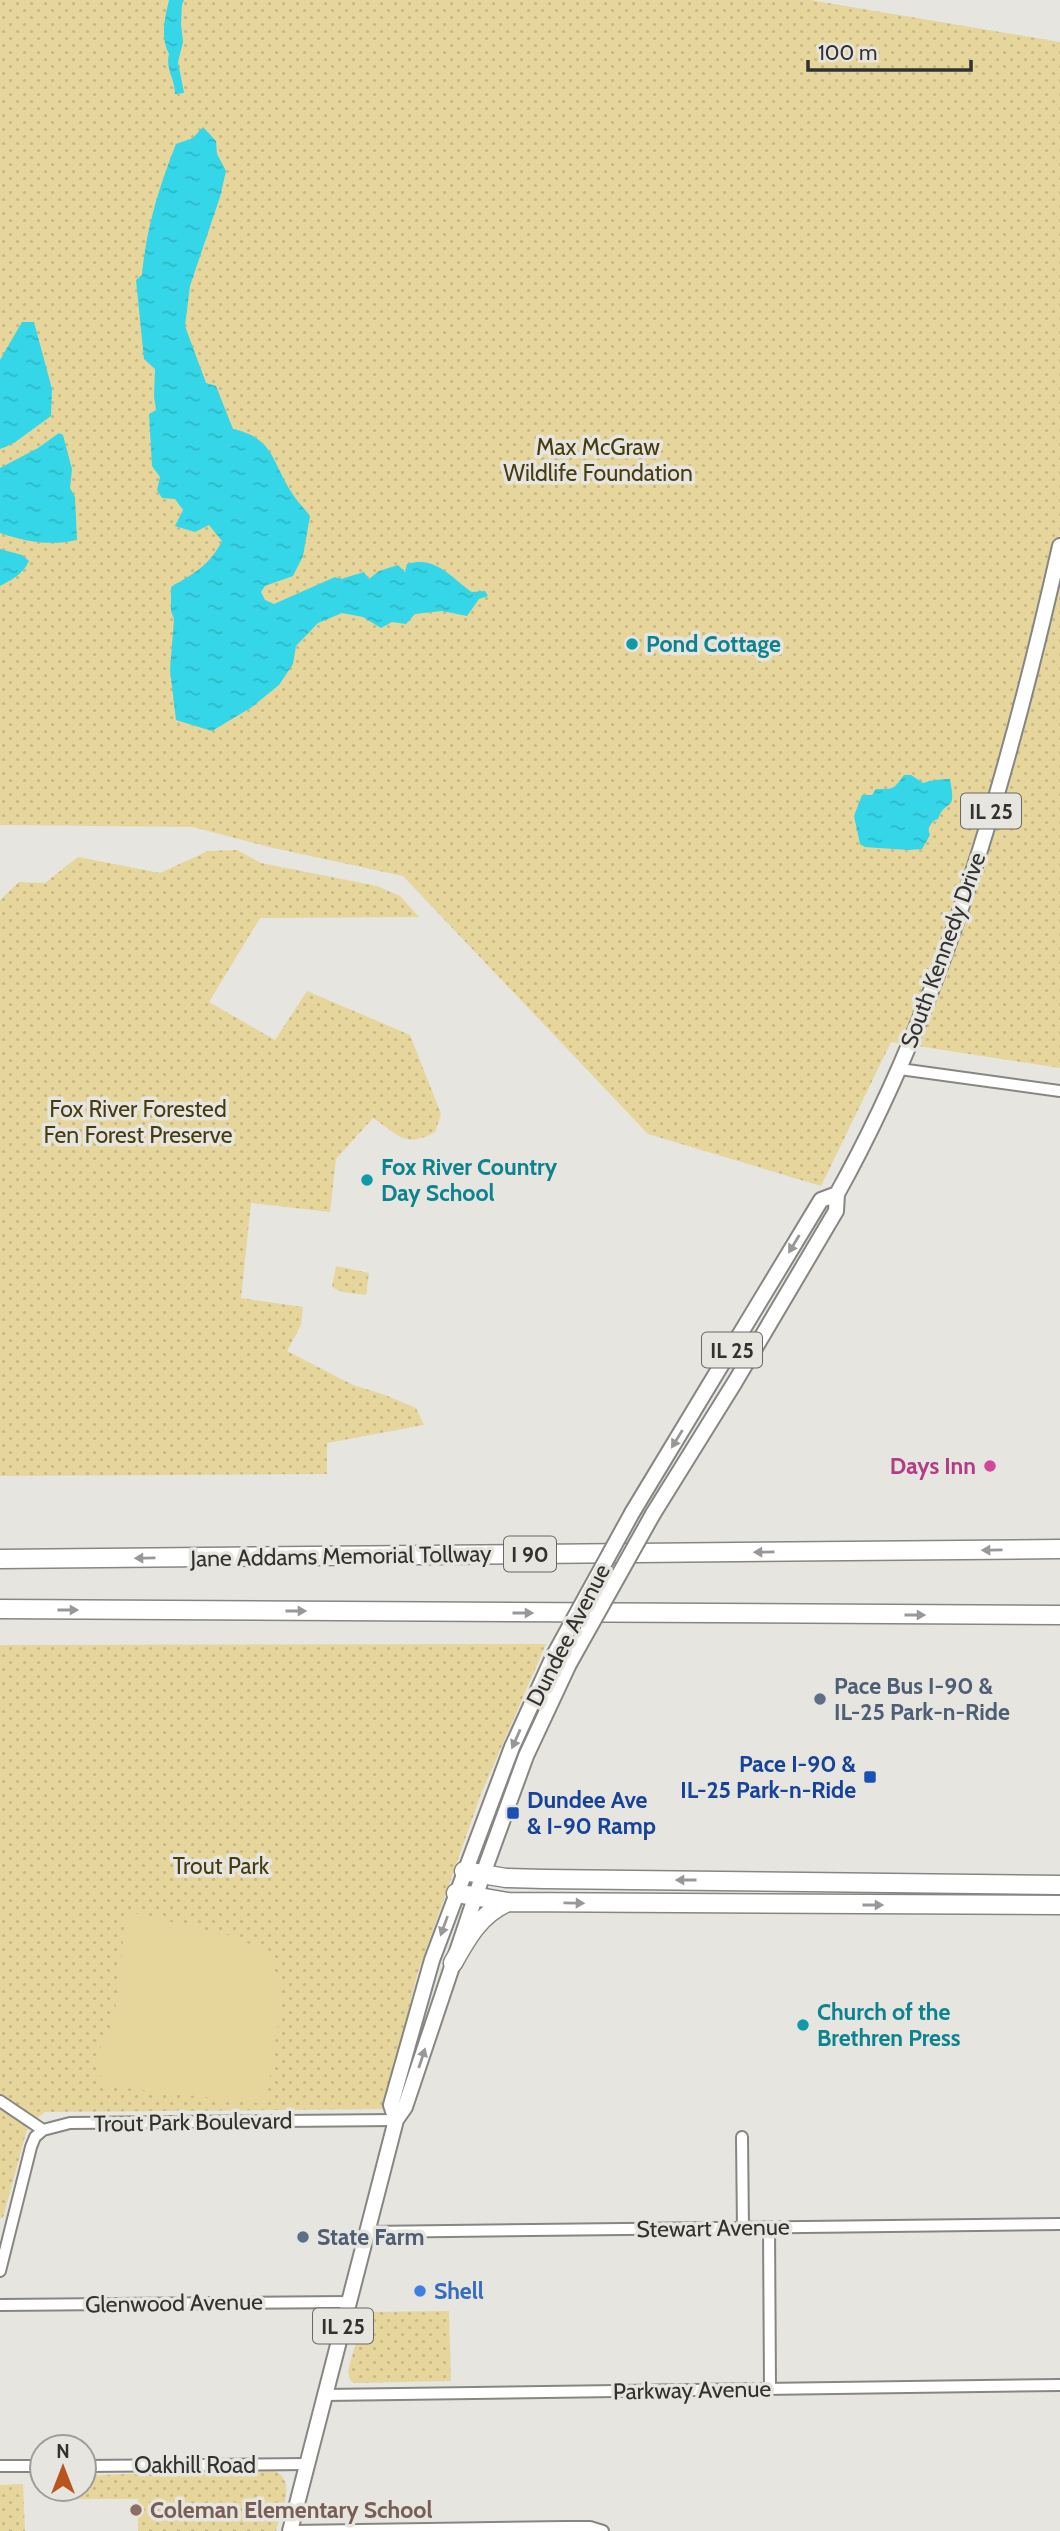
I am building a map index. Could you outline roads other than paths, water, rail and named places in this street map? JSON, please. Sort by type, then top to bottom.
[{"type":"highway","name":"Jane Addams Memorial Tollway","points":[[0,1559],[1060,1549]]},
{"type":"highway","points":[[0,1609],[1019,1615],[1060,1618]]},
{"type":"highway","points":[[464,1871],[506,1878],[544,1879],[1060,1885]]},
{"type":"highway","points":[[894,1882],[1060,1874]]},
{"type":"highway","points":[[456,1893],[508,1902],[1056,1905]]},
{"type":"highway","points":[[453,1963],[473,1928],[499,1906],[508,1902]]},
{"type":"main road","name":"South Kennedy Drive","points":[[900,1069],[946,948],[987,825],[1033,665],[1060,546]]},
{"type":"main road","name":"Dundee Avenue","points":[[291,2531],[396,2120],[405,2107],[483,1874],[526,1756],[569,1664],[653,1514],[836,1211],[836,1194],[900,1069]]},
{"type":"main road","name":"Dundee Avenue","points":[[396,2120],[391,2105],[432,1960],[512,1747],[554,1655],[632,1513],[821,1200],[836,1194]]},
{"type":"street","points":[[900,1069],[1060,1091]]},
{"type":"street","points":[[0,2101],[43,2130],[35,2137],[31,2147],[0,2271]]},
{"type":"street","name":"Trout Park Boulevard","points":[[43,2130],[70,2123],[396,2120]]},
{"type":"street","points":[[741,2137],[743,2228]]},
{"type":"street","name":"Stewart Avenue","points":[[367,2232],[1060,2224]]},
{"type":"street","points":[[769,2227],[770,2388]]},
{"type":"street","name":"Glenwood Avenue","points":[[0,2305],[349,2302]]},
{"type":"street","name":"Parkway Avenue","points":[[325,2395],[1060,2385]]},
{"type":"street","name":"Oakhill Road","points":[[98,2466],[307,2464]]},
{"type":"street","points":[[0,2466],[28,2466]]},
{"type":"street","points":[[291,2531],[566,2527],[590,2527],[603,2531]]},
{"type":"water","points":[[169,0],[184,0],[181,24],[183,42],[178,62],[184,93],[175,94],[168,64],[169,54],[164,34]]},
{"type":"water","points":[[203,127],[216,141],[217,154],[226,171],[190,286],[185,326],[206,383],[216,386],[233,429],[264,444],[292,493],[310,516],[303,556],[293,576],[265,586],[261,592],[265,600],[274,604],[335,577],[341,579],[364,572],[369,579],[379,571],[398,565],[405,572],[407,564],[417,562],[435,565],[472,592],[485,591],[488,596],[479,599],[467,616],[442,611],[415,614],[406,624],[392,622],[381,628],[363,617],[342,613],[318,623],[296,646],[293,664],[279,685],[252,707],[212,731],[176,720],[170,670],[174,619],[171,611],[171,587],[206,563],[222,541],[209,525],[195,532],[175,526],[183,510],[175,499],[162,498],[157,490],[160,477],[152,466],[149,414],[156,410],[155,369],[144,359],[136,280],[142,275],[154,208],[176,144],[193,138]]},
{"type":"water","points":[[22,322],[34,322],[52,389],[51,416],[14,443],[0,449],[0,360]]},
{"type":"water","points":[[59,433],[63,435],[72,469],[70,488],[75,497],[77,540],[38,542],[0,533],[0,468],[38,448]]},
{"type":"water","points":[[0,549],[22,555],[29,561],[21,573],[0,586]]},
{"type":"water","points":[[904,775],[911,775],[923,783],[950,779],[951,802],[928,829],[930,835],[922,849],[865,847],[860,844],[854,816],[862,795],[872,795],[876,789],[893,788]]},
{"type":"place","name":"Pond Cottage","points":[[632,644]]},
{"type":"place","name":"Fox River Country Day School","points":[[367,1180]]},
{"type":"place","name":"Days Inn","points":[[990,1466]]},
{"type":"place","name":"Pace Bus I-90 & IL-25 Park-n-Ride","points":[[820,1699]]},
{"type":"place","name":"Pace I-90 & IL-25 Park-n-Ride","points":[[870,1777]]},
{"type":"place","name":"Dundee Ave & I-90 Ramp","points":[[513,1813]]},
{"type":"place","name":"Church of the Brethren Press","points":[[803,2025]]},
{"type":"place","name":"State Farm","points":[[303,2237]]},
{"type":"place","name":"Shell","points":[[420,2291]]},
{"type":"place","name":"Coleman Elementary School","points":[[136,2510]]},
{"type":"park label","name":"Max McGraw Wildlife Foundation","points":[[598,460]]},
{"type":"park label","name":"Fox River Forested Fen Forest Preserve","points":[[138,1122]]},
{"type":"park label","name":"Trout Park","points":[[221,1866]]}]
